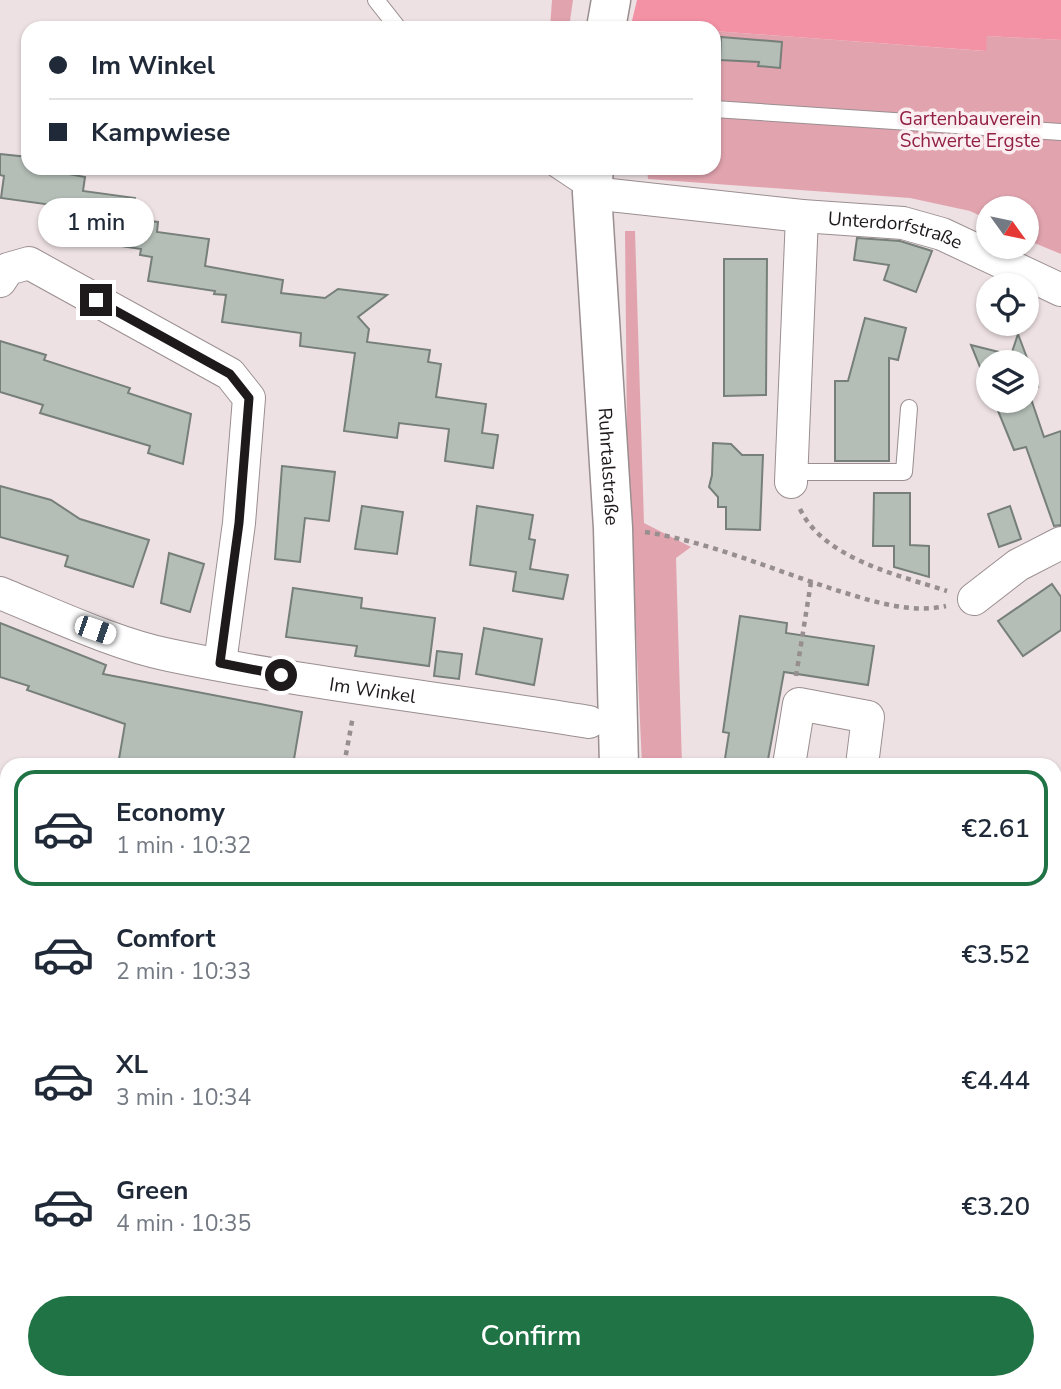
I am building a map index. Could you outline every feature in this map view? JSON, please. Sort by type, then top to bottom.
[{"type":"main road","points":[[607,21],[611,0]]},
{"type":"main road","name":"Ruhrtalstraße","points":[[593,180],[613,528],[619,758]]},
{"type":"street","name":"Unterdorfstraße","points":[[593,180],[802,216],[903,223],[942,234],[1060,287]]},
{"type":"street","name":"Unterdorfstraße","points":[[791,477],[802,216]]},
{"type":"street","points":[[0,243],[29,262],[230,374],[249,398],[239,523],[220,663]]},
{"type":"street","points":[[0,281],[8,269],[29,262]]},
{"type":"street","points":[[974,599],[1018,565],[1061,543]]},
{"type":"street","name":"Im Winkel","points":[[0,593],[71,622],[167,655],[358,688],[589,722]]},
{"type":"street","points":[[790,758],[799,704],[868,717],[863,758]]},
{"type":"lane","points":[[376,0],[392,21]]},
{"type":"lane","points":[[721,108],[1061,132]]},
{"type":"lane","points":[[791,477],[904,472],[909,408]]},
{"type":"path","points":[[791,477],[809,527],[842,550],[882,569],[974,599]]},
{"type":"path","points":[[613,528],[692,542],[874,602],[928,610],[974,599]]},
{"type":"path","points":[[799,704],[796,678],[811,582]]},
{"type":"path","points":[[345,758],[358,688]]},
{"type":"green space","points":[[552,0],[573,0],[570,21],[550,21]]},
{"type":"green space","name":"Gartenbauverein Schwerte Ergste","points":[[721,32],[985,51],[987,36],[1061,40],[1061,254],[1040,245],[1040,196],[976,196],[976,214],[910,198],[648,179],[648,175],[721,175]]},
{"type":"green space","points":[[625,231],[635,231],[644,523],[691,547],[676,558],[682,758],[642,758],[627,438]]},
{"type":"shaded area","points":[[637,0],[1061,0],[1061,40],[987,36],[986,51],[721,32],[721,21],[632,21]]},
{"type":"building","points":[[721,37],[782,42],[780,68],[758,66],[759,62],[721,60]]},
{"type":"building","points":[[0,154],[21,156],[21,175],[85,177],[83,191],[135,198],[132,219],[158,222],[157,232],[209,239],[205,266],[283,280],[281,293],[325,298],[338,289],[387,295],[358,317],[369,329],[367,342],[430,350],[428,362],[441,364],[436,397],[486,404],[482,433],[498,435],[493,468],[445,461],[449,429],[399,423],[397,438],[344,431],[355,353],[300,346],[301,333],[222,322],[226,295],[148,281],[152,257],[140,255],[141,249],[75,239],[78,219],[66,217],[67,207],[1,198],[4,176],[0,175]]},
{"type":"building","points":[[857,238],[900,241],[932,251],[916,292],[884,280],[889,265],[854,260]]},
{"type":"building","points":[[724,259],[767,259],[766,395],[724,396]]},
{"type":"building","points":[[865,318],[906,328],[898,360],[889,358],[889,461],[835,461],[835,381],[848,381]]},
{"type":"building","points":[[1017,336],[1019,336],[1024,350],[1013,350]]},
{"type":"building","points":[[0,341],[46,355],[44,360],[130,388],[128,393],[191,414],[183,464],[148,453],[150,446],[40,413],[43,405],[0,392]]},
{"type":"building","points":[[971,345],[991,350],[976,350],[976,357]]},
{"type":"building","points":[[999,413],[1036,413],[1044,437],[1061,431],[1061,525],[1054,526],[1026,447],[1014,450]]},
{"type":"building","points":[[713,443],[731,444],[742,455],[763,455],[760,530],[726,529],[726,507],[718,507],[718,497],[709,487]]},
{"type":"building","points":[[282,466],[335,472],[329,521],[305,518],[300,562],[275,559]]},
{"type":"building","points":[[0,486],[51,500],[80,519],[149,540],[133,587],[65,566],[68,556],[0,537]]},
{"type":"building","points":[[874,493],[910,493],[910,545],[929,546],[929,577],[894,567],[894,546],[873,546]]},
{"type":"building","points":[[362,506],[403,512],[397,554],[355,549]]},
{"type":"building","points":[[477,506],[533,515],[529,539],[535,540],[530,569],[568,575],[563,599],[513,591],[516,572],[470,565]]},
{"type":"building","points":[[1010,506],[1021,539],[999,547],[988,514]]},
{"type":"building","points":[[169,553],[204,564],[190,612],[161,603]]},
{"type":"building","points":[[1052,584],[1061,597],[1061,630],[1023,656],[998,621]]},
{"type":"building","points":[[293,588],[362,598],[361,608],[435,618],[429,666],[355,656],[357,646],[286,637]]},
{"type":"building","points":[[740,616],[787,623],[786,633],[874,646],[868,685],[784,672],[768,758],[725,758],[729,733],[723,732]]},
{"type":"building","points":[[0,623],[106,665],[103,674],[302,712],[294,758],[119,758],[125,724],[27,690],[29,686],[0,677]]},
{"type":"building","points":[[484,628],[542,639],[534,685],[476,674]]},
{"type":"building","points":[[437,651],[462,654],[459,679],[434,676]]},
{"type":"route","points":[[96,300],[230,374],[249,398],[239,523],[220,663],[281,675]]}]
